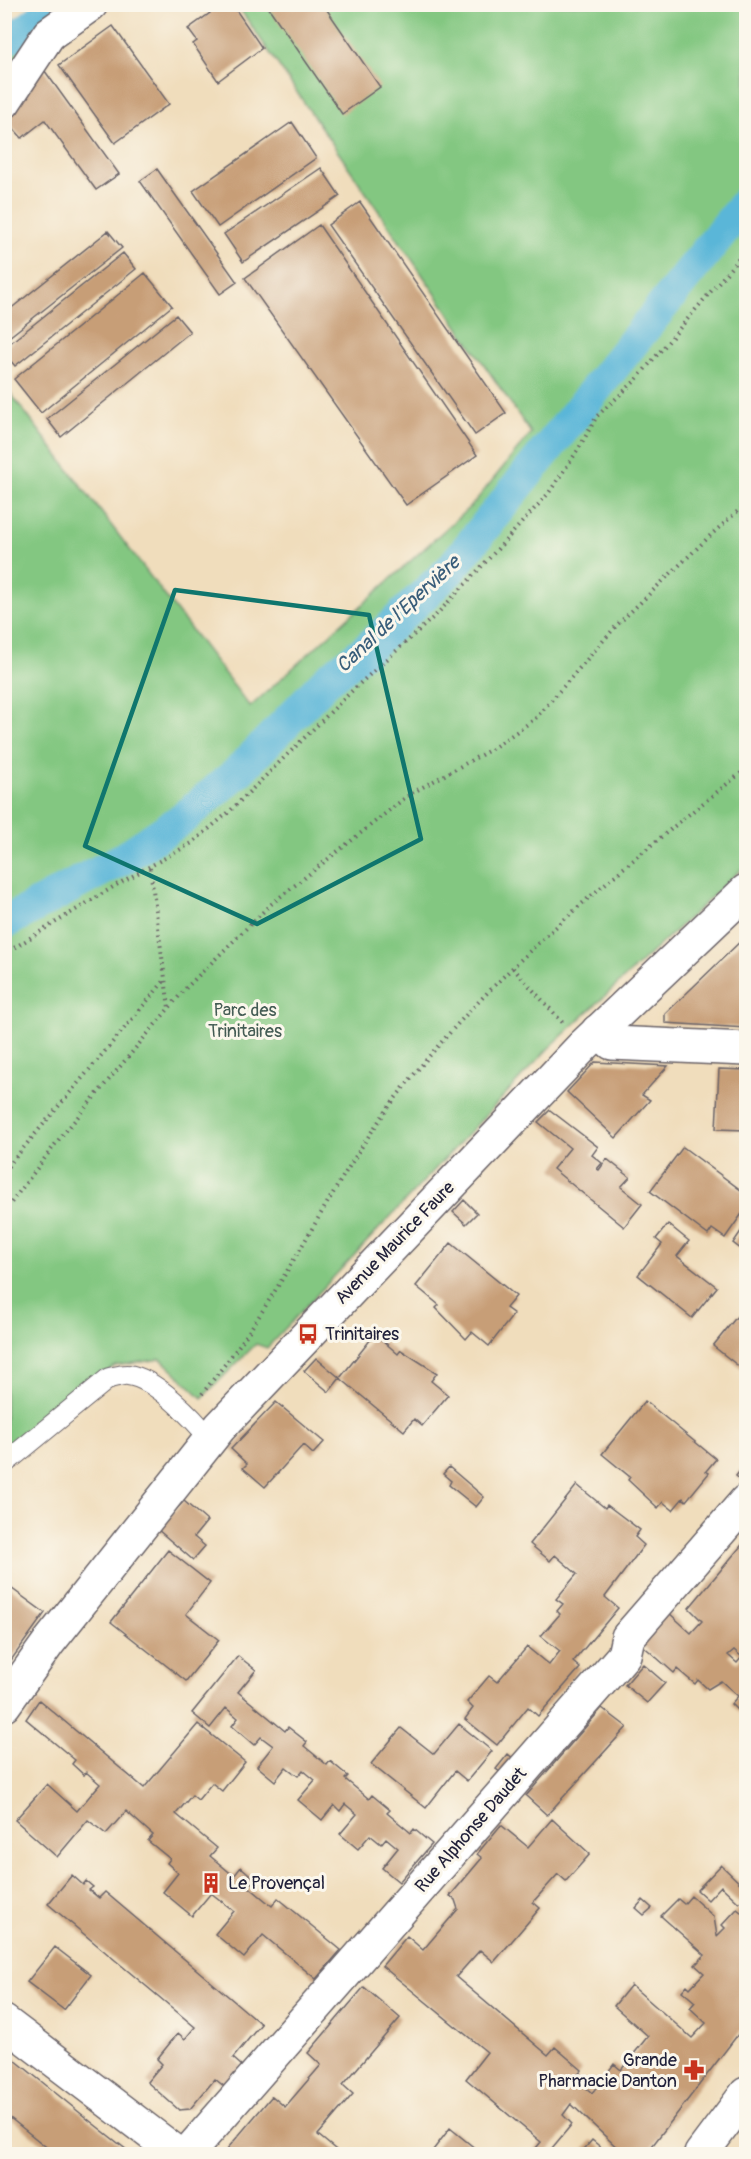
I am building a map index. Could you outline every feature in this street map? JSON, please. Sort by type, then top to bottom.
[{"type":"street","points":[[4,102],[49,34],[91,4]]},
{"type":"street","name":"Avenue Maurice Faure","points":[[4,1705],[49,1642],[210,1439],[591,1038],[747,891]]},
{"type":"street","points":[[591,1038],[612,1042],[747,1049]]},
{"type":"street","name":"Rue Alphonse Daudet","points":[[187,2154],[624,1655],[628,1637],[747,1501]]},
{"type":"street","points":[[4,2022],[178,2154]]},
{"type":"street","points":[[701,2154],[743,2108]]},
{"type":"lane","points":[[4,1464],[109,1378],[128,1375],[146,1382],[188,1413],[210,1439]]},
{"type":"path","points":[[4,954],[118,884],[192,843],[229,812],[389,655],[436,615],[548,494],[578,450],[597,416],[635,381],[747,250]]},
{"type":"path","points":[[4,1212],[60,1137],[169,1008],[270,905],[410,794],[490,750],[535,719],[617,625],[713,532],[747,504]]},
{"type":"path","points":[[188,1413],[244,1339],[332,1193],[403,1088],[468,1012],[591,898],[747,769]]},
{"type":"path","points":[[150,868],[169,1008]]},
{"type":"path","points":[[513,968],[591,1038]]},
{"type":"path","points":[[4,1171],[165,980]]},
{"type":"highlighted area","points":[[175,590],[369,615],[421,839],[257,924],[85,846]]},
{"type":"green space","name":"Parc des Trinitaires","points":[[237,5],[746,5],[746,865],[549,1048],[267,1348],[256,1344],[202,1398],[161,1359],[115,1366],[5,1453],[5,386],[250,707],[473,504],[531,433]]},
{"type":"green space","points":[[5,26],[26,48],[5,90]]},
{"type":"building","points":[[204,4],[232,4],[262,48],[218,81],[193,44],[197,41],[188,29],[210,13]]},
{"type":"building","points":[[266,4],[323,4],[380,87],[342,114]]},
{"type":"building","points":[[113,26],[169,104],[115,143],[59,65]]},
{"type":"building","points":[[42,67],[119,174],[96,190],[45,120],[22,138],[7,121]]},
{"type":"building","points":[[292,122],[316,158],[218,227],[193,191]]},
{"type":"building","points":[[321,168],[340,196],[243,262],[224,234]]},
{"type":"building","points":[[157,169],[237,282],[220,294],[140,181]]},
{"type":"building","points":[[360,202],[506,413],[475,435],[328,225]]},
{"type":"building","points":[[319,225],[477,455],[406,505],[245,278]]},
{"type":"building","points":[[108,231],[122,248],[4,341],[4,314]]},
{"type":"building","points":[[123,253],[136,269],[15,366],[4,353],[4,348]]},
{"type":"building","points":[[145,273],[172,306],[41,413],[14,379]]},
{"type":"building","points":[[176,315],[190,332],[61,437],[47,419]]},
{"type":"building","points":[[746,936],[746,1028],[665,1023],[665,1014]]},
{"type":"building","points":[[595,1062],[668,1066],[642,1095],[650,1100],[616,1138],[567,1092]]},
{"type":"building","points":[[719,1069],[746,1070],[746,1130],[716,1129]]},
{"type":"building","points":[[550,1110],[598,1147],[592,1155],[602,1163],[597,1169],[599,1170],[607,1159],[630,1177],[621,1187],[642,1204],[624,1227],[553,1169],[570,1148],[538,1122]]},
{"type":"building","points":[[683,1147],[746,1194],[746,1208],[725,1238],[712,1229],[708,1235],[650,1191]]},
{"type":"building","points":[[464,1200],[477,1213],[466,1224],[453,1212]]},
{"type":"building","points":[[668,1224],[689,1241],[677,1256],[717,1287],[692,1318],[638,1275],[662,1244],[656,1239]]},
{"type":"building","points":[[746,1224],[746,1253],[733,1243]]},
{"type":"building","points":[[451,1243],[516,1296],[506,1308],[514,1314],[489,1346],[472,1332],[466,1339],[436,1308],[439,1305],[416,1286]]},
{"type":"building","points":[[738,1315],[746,1321],[746,1372],[713,1346]]},
{"type":"building","points":[[375,1334],[398,1354],[401,1350],[437,1373],[431,1381],[448,1395],[422,1426],[414,1419],[404,1431],[340,1378]]},
{"type":"building","points":[[316,1358],[340,1378],[329,1392],[304,1371]]},
{"type":"building","points":[[645,1401],[716,1459],[706,1471],[709,1473],[686,1501],[683,1498],[673,1510],[663,1502],[658,1508],[628,1480],[630,1477],[602,1454]]},
{"type":"building","points":[[276,1402],[324,1442],[313,1454],[303,1445],[265,1487],[243,1468],[247,1464],[231,1449]]},
{"type":"building","points":[[746,1463],[746,1485],[736,1476]]},
{"type":"building","points":[[449,1467],[484,1497],[476,1507],[449,1485],[451,1481],[443,1474]]},
{"type":"building","points":[[577,1485],[605,1508],[607,1505],[640,1530],[635,1537],[644,1545],[605,1597],[618,1608],[573,1662],[580,1668],[538,1716],[528,1707],[497,1745],[465,1719],[473,1708],[467,1702],[489,1676],[497,1682],[527,1647],[549,1665],[560,1651],[541,1636],[560,1614],[557,1611],[563,1604],[556,1599],[577,1574],[555,1555],[550,1561],[530,1544]]},
{"type":"building","points":[[184,1501],[207,1521],[194,1537],[205,1546],[193,1560],[157,1529]]},
{"type":"building","points":[[746,1540],[746,1652],[742,1657],[746,1662],[746,1719],[731,1704],[738,1696],[721,1681],[708,1689],[698,1680],[695,1684],[677,1669],[674,1673],[640,1643],[667,1611],[691,1633],[702,1621],[689,1608]],"holes":[[[734,1650],[742,1657],[737,1663],[728,1655]]]},
{"type":"building","points":[[168,1550],[210,1583],[186,1614],[219,1640],[186,1681],[111,1622]]},
{"type":"building","points":[[4,1583],[45,1613],[4,1670]]},
{"type":"building","points":[[238,1656],[256,1670],[238,1692],[285,1731],[288,1727],[307,1742],[304,1746],[327,1765],[330,1761],[348,1776],[345,1779],[369,1799],[372,1795],[390,1810],[387,1813],[411,1833],[414,1829],[432,1844],[399,1882],[382,1868],[398,1848],[386,1838],[381,1844],[370,1835],[358,1849],[340,1834],[357,1814],[345,1804],[340,1811],[334,1805],[322,1820],[298,1800],[315,1780],[303,1770],[298,1776],[286,1767],[275,1781],[257,1766],[273,1746],[261,1737],[254,1745],[232,1726],[238,1718],[226,1708],[210,1728],[192,1713]]},
{"type":"building","points":[[643,1664],[665,1683],[647,1703],[625,1685]]},
{"type":"building","points":[[39,1700],[144,1788],[198,1724],[245,1762],[222,1791],[212,1783],[198,1800],[192,1795],[176,1814],[217,1848],[210,1856],[234,1876],[241,1867],[255,1879],[248,1886],[272,1906],[278,1898],[341,1950],[316,1979],[263,1935],[244,1958],[215,1934],[234,1911],[211,1893],[192,1916],[163,1892],[178,1873],[167,1863],[170,1859],[148,1841],[153,1835],[126,1811],[106,1834],[88,1820],[57,1857],[15,1820],[47,1784],[77,1811],[100,1784],[86,1772],[84,1775],[72,1764],[75,1760],[26,1719]]},
{"type":"building","points":[[602,1708],[627,1727],[547,1815],[526,1796]]},
{"type":"building","points":[[459,1724],[492,1751],[467,1781],[455,1771],[426,1808],[371,1764],[401,1728],[434,1754]]},
{"type":"building","points":[[508,1754],[516,1761],[504,1775],[496,1769]]},
{"type":"building","points":[[552,1819],[590,1854],[566,1881],[558,1874],[533,1902],[540,1908],[494,1962],[480,1950],[456,1977],[548,2055],[555,2047],[582,2070],[575,2078],[592,2093],[614,2064],[621,2070],[648,2036],[614,2006],[631,1985],[692,2038],[706,2023],[690,2008],[695,2002],[682,1991],[687,1985],[690,1988],[704,1973],[695,1965],[705,1955],[661,1916],[678,1899],[684,1904],[691,1896],[714,1917],[717,1936],[725,1928],[722,1925],[737,1909],[746,1916],[746,2024],[646,2154],[624,2154],[571,2104],[563,2115],[572,2124],[547,2154],[531,2154],[541,2142],[466,2079],[487,2052],[382,1966],[407,1936],[423,1950],[458,1909],[455,1900],[450,1896],[482,1858],[477,1854],[501,1825],[528,1847]]},
{"type":"building","points":[[721,1865],[746,1889],[746,1896],[739,1903],[721,1886],[708,1900],[697,1890]]},
{"type":"building","points":[[72,1875],[83,1885],[86,1881],[93,1887],[89,1890],[99,1898],[105,1892],[261,2024],[233,2058],[242,2066],[225,2087],[215,2079],[190,2109],[179,2110],[147,2082],[162,2064],[157,2059],[178,2033],[185,2039],[195,2027],[48,1904]]},
{"type":"building","points":[[643,1900],[652,1908],[644,1915],[636,1908]]},
{"type":"building","points":[[55,1947],[91,1975],[64,2010],[27,1982]]},
{"type":"building","points":[[364,1987],[400,2018],[343,2085],[353,2094],[318,2135],[341,2154],[228,2154],[228,2148],[272,2096],[285,2107],[321,2065],[308,2053]]},
{"type":"building","points":[[4,2051],[132,2154],[55,2154],[4,2113]]},
{"type":"building","points":[[450,2128],[482,2154],[430,2154]]},
{"type":"building","points":[[592,2140],[609,2154],[580,2154]]},
{"type":"waterway","points":[[4,39],[24,32],[61,4]]},
{"type":"waterway","name":"Canal de l'Epervière","points":[[4,923],[124,858],[182,819],[240,770],[327,680],[369,647],[450,570],[746,202]]},
{"type":"place","name":"Trinitaires","points":[[308,1334]]},
{"type":"place","name":"Le Provençal","points":[[211,1883]]},
{"type":"place","name":"Grande Pharmacie Danton","points":[[694,2070]]}]
